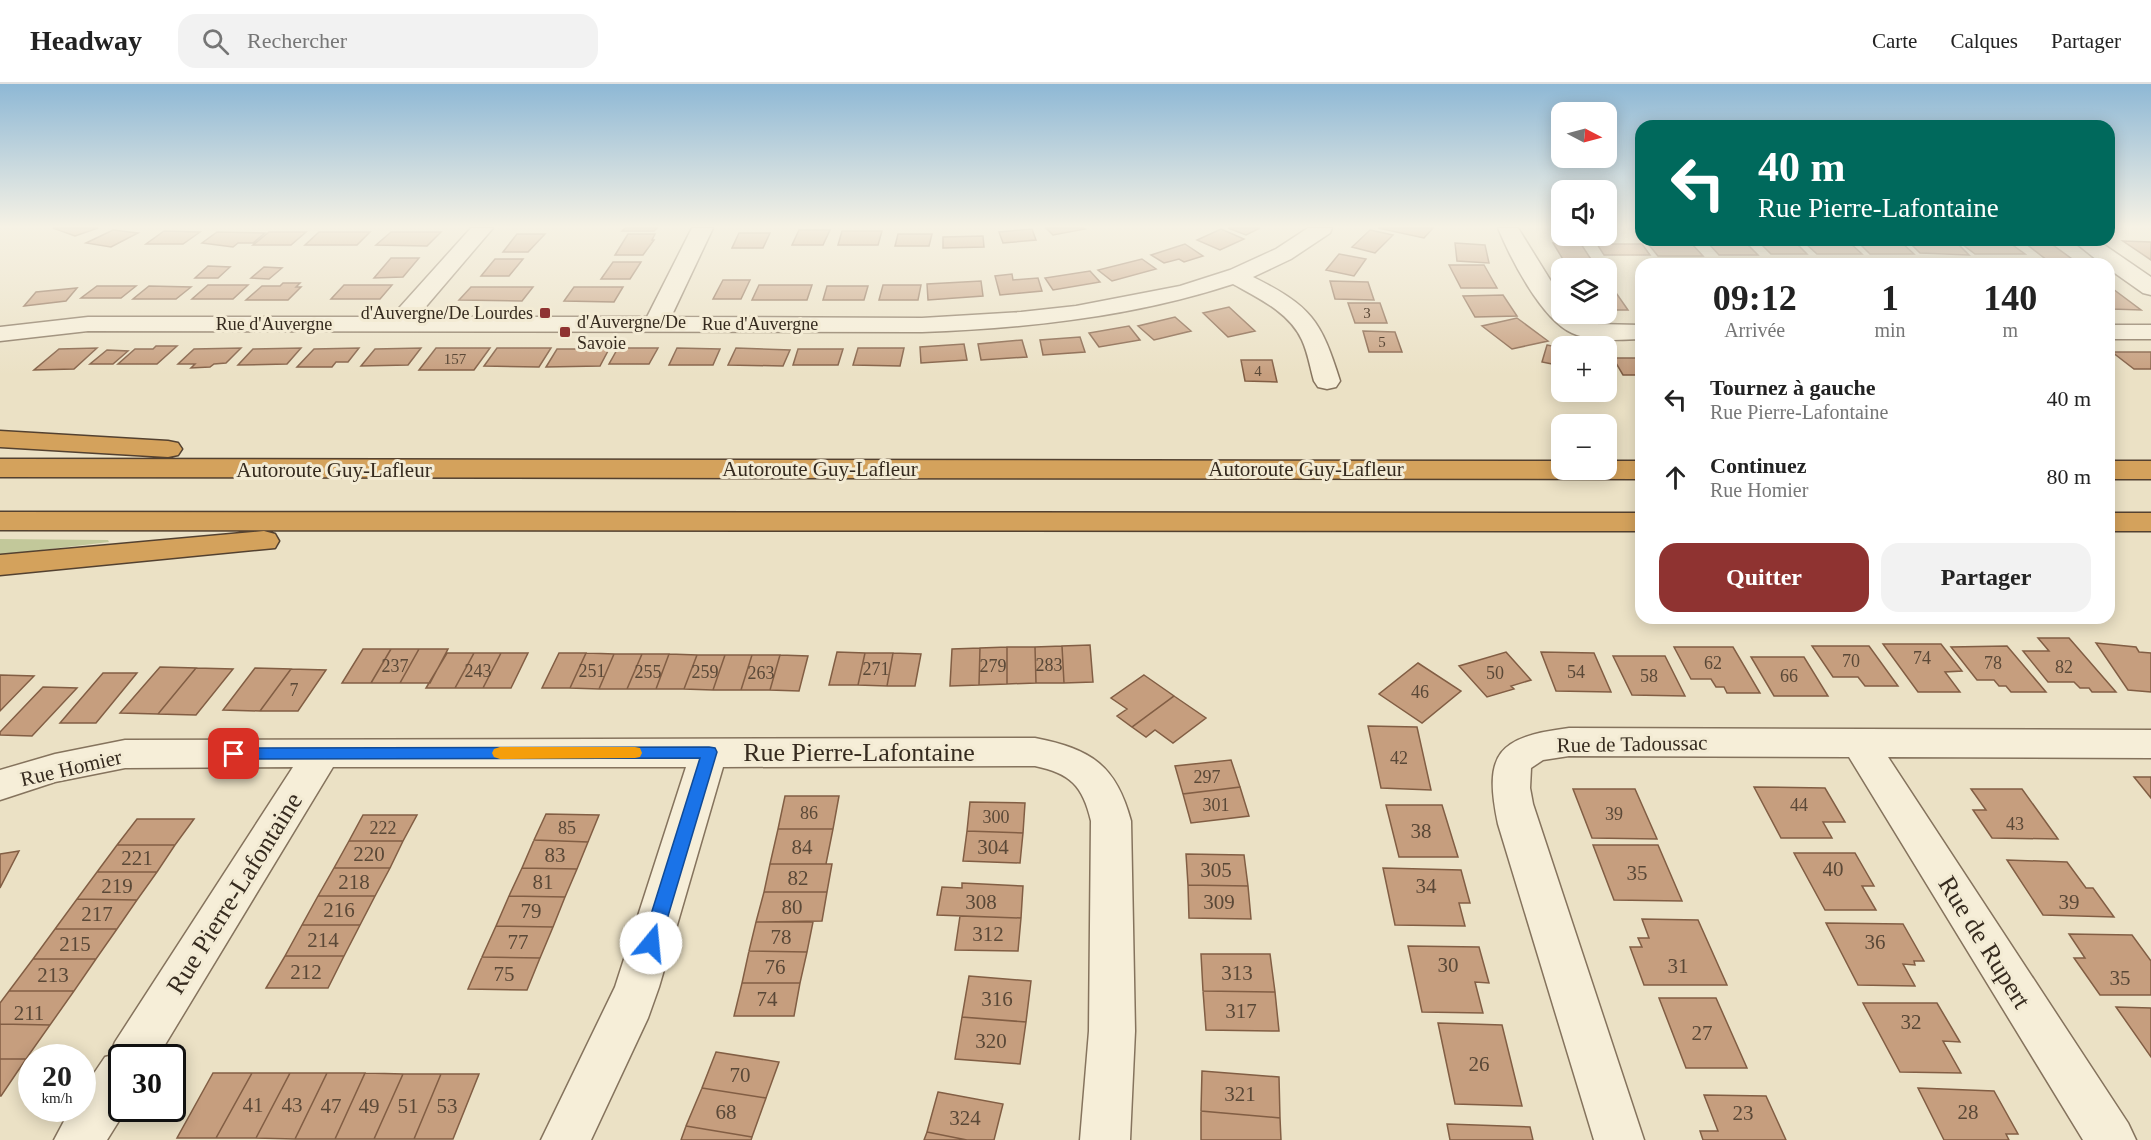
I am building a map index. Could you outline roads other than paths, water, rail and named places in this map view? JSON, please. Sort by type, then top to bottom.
[{"type":"highway","points":[[0,439],[541,470]]},
{"type":"highway","name":"Autoroute Guy-Lafleur","points":[[0,468],[1635,470]]},
{"type":"highway","points":[[2115,470],[2151,470]]},
{"type":"highway","points":[[0,521],[1635,522]]},
{"type":"highway","points":[[0,565],[96,555],[508,522]]},
{"type":"highway","points":[[2115,522],[2151,522]]},
{"type":"street","points":[[398,324],[439,277]]},
{"type":"street","points":[[656,323],[678,277]]},
{"type":"street","name":"Rue d'Auvergne","points":[[0,334],[88,324],[921,325],[1039,318],[1142,302],[1229,277]]},
{"type":"street","points":[[1236,277],[1286,304],[1306,326],[1315,341],[1327,381]]},
{"type":"street","points":[[1537,277],[1555,308],[1567,321],[1592,331],[1635,332]]},
{"type":"street","points":[[2136,277],[2151,288]]},
{"type":"street","points":[[2115,332],[2151,332]]},
{"type":"street","name":"Rue de Tadoussac","points":[[1619,1140],[1518,824],[1510,792],[1509,774],[1516,759],[1531,749],[1569,742],[2151,744]]},
{"type":"street","name":"Rue de Rupert","points":[[1860,744],[2111,1140]]},
{"type":"street","points":[[566,1140],[626,1018],[709,752]]},
{"type":"street","name":"Rue Pierre-Lafontaine","points":[[140,1044],[322,753],[1035,752],[1061,756],[1080,767],[1096,781],[1107,798],[1111,821],[1112,1031],[1105,1140]]},
{"type":"street","name":"Rue Homier","points":[[0,785],[55,768],[125,754],[322,753]]},
{"type":"street","points":[[79,1140],[108,1095]]},
{"type":"place","name":"d'Auvergne/De Lourdes","points":[[545,313]]},
{"type":"place","name":"d'Auvergne/De Savoie","points":[[565,332]]}]
